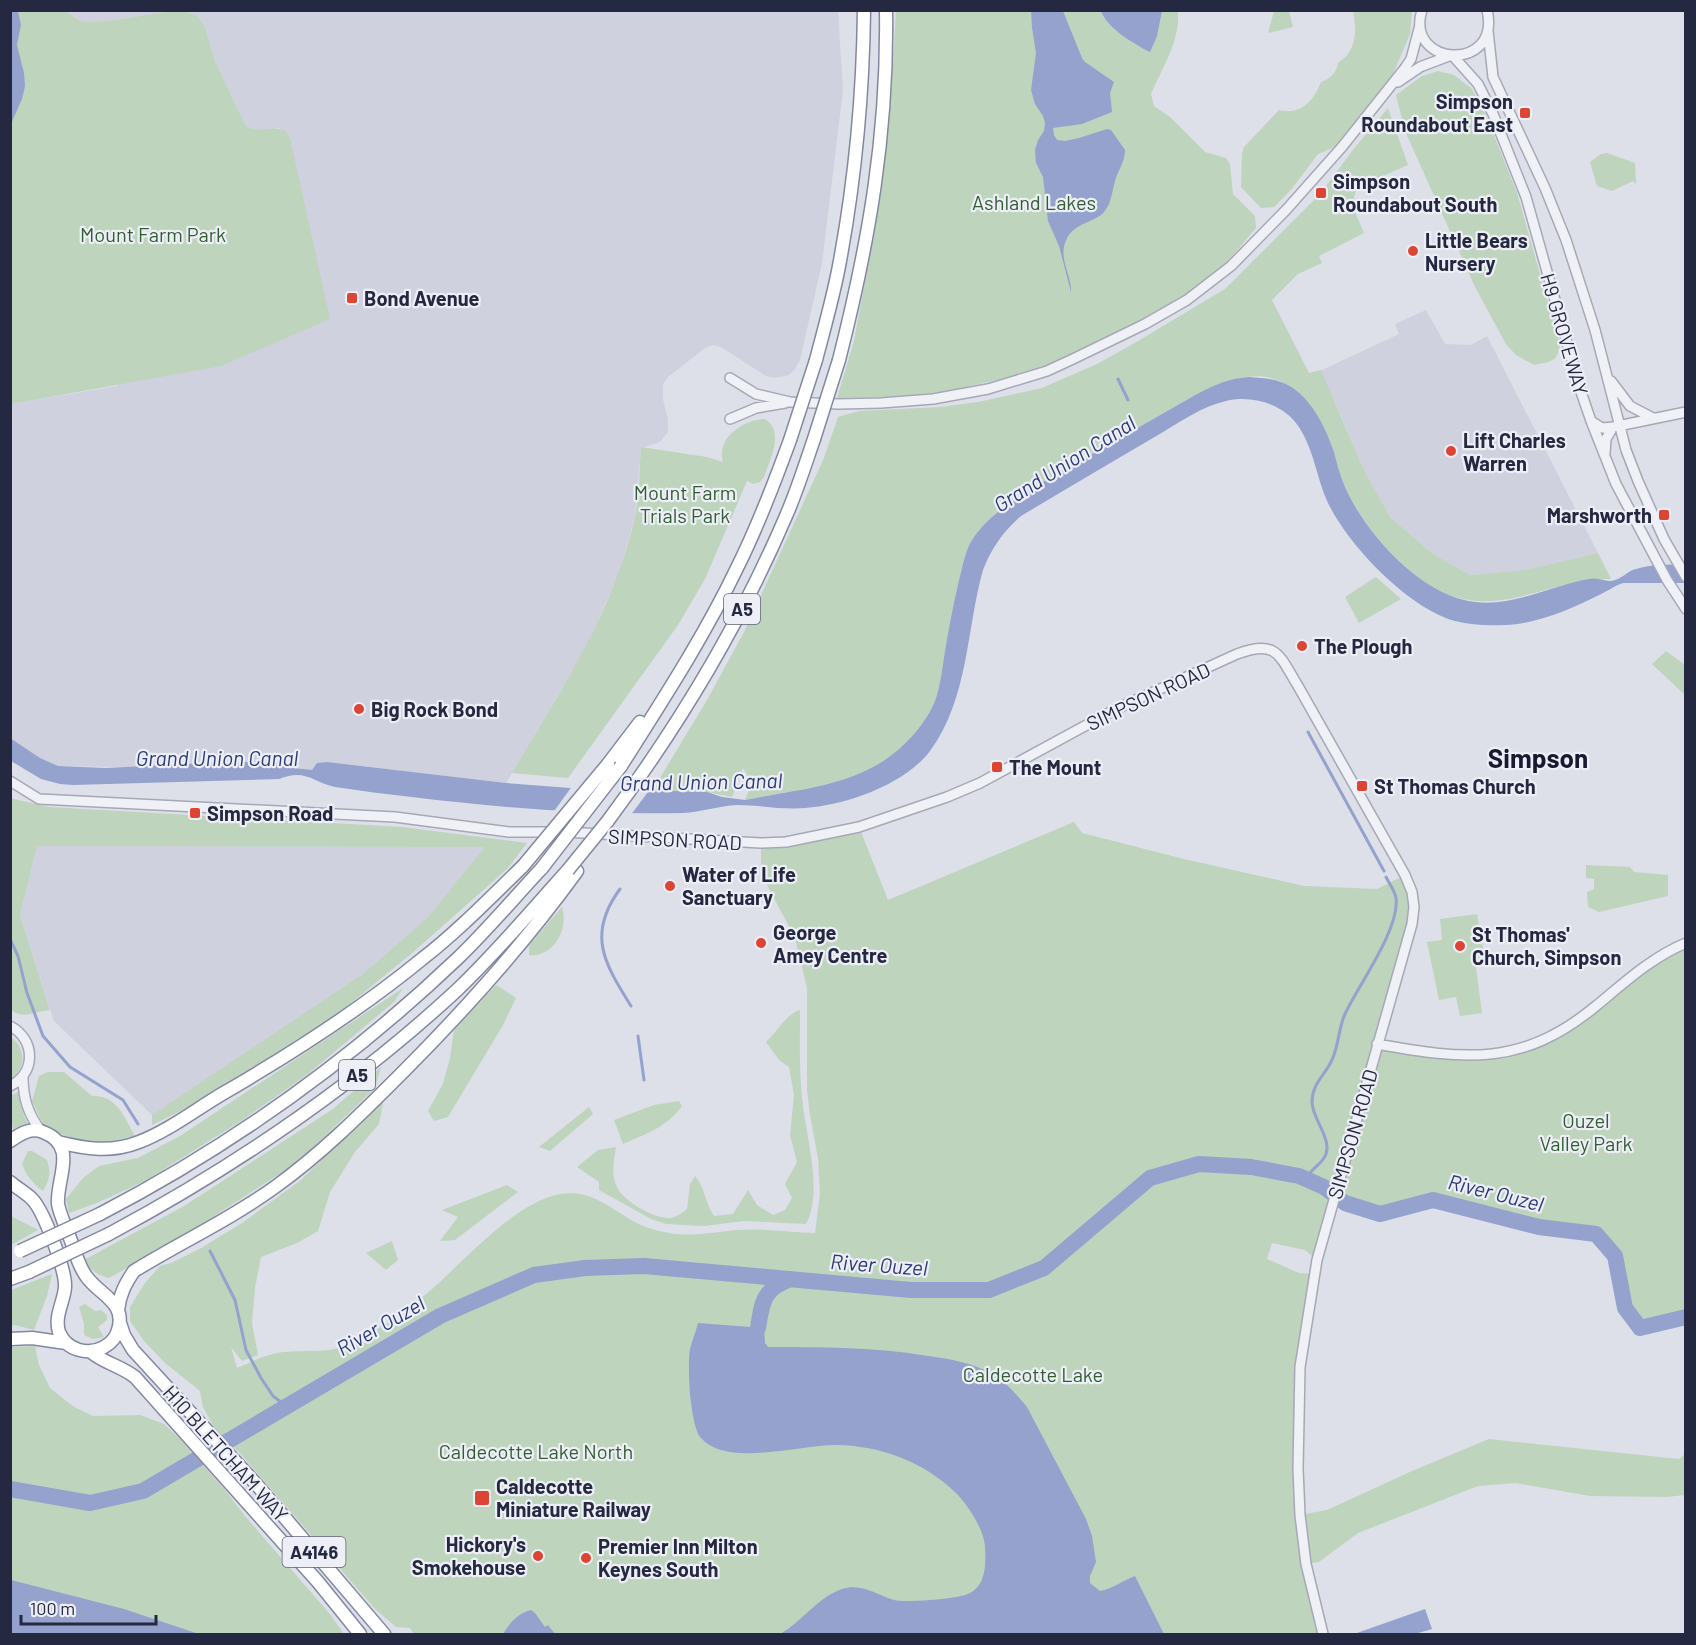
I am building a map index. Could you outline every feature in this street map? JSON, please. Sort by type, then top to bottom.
[{"type":"highway","name":"A5","points":[[15,1253],[100,1214],[162,1182],[274,1109],[339,1061],[459,957],[542,868],[621,765],[678,675],[737,569],[764,511],[816,360],[838,267],[855,165],[863,82],[864,10]]},
{"type":"highway","name":"A5","points":[[10,1279],[109,1234],[174,1199],[286,1128],[362,1071],[456,990],[572,871],[646,768],[714,660],[753,587],[787,515],[814,439],[839,360],[860,278],[876,191],[885,93],[886,10]]},
{"type":"highway","points":[[10,1141],[19,1134],[41,1131],[58,1142],[86,1149],[110,1150],[138,1143],[275,1063],[363,1004],[430,953],[523,866],[678,675]]},
{"type":"highway","points":[[91,1352],[107,1346],[113,1340],[119,1317],[120,1296],[134,1271],[225,1220],[275,1187],[344,1130],[457,1017],[510,958],[572,871]]},
{"type":"highway","name":"H10 BLETCHAM WAY","points":[[58,1142],[64,1154],[58,1206],[81,1267],[94,1286],[114,1302],[124,1335],[133,1350],[242,1470],[384,1635]]},
{"type":"highway","points":[[10,1182],[33,1200],[41,1211],[64,1273],[64,1292],[58,1312],[58,1326],[66,1343]]},
{"type":"highway","name":"H10 BLETCHAM WAY","points":[[10,1339],[32,1338],[66,1343],[76,1349],[91,1352],[135,1377],[318,1582],[360,1635]]},
{"type":"street","name":"H9 GROVEWAY","points":[[1487,10],[1493,77],[1545,188],[1566,240],[1605,369],[1617,400],[1616,427],[1664,539],[1686,577]]},
{"type":"street","points":[[1392,86],[1420,67],[1475,50],[1483,42],[1496,10]]},
{"type":"street","points":[[730,378],[756,394],[790,402],[838,404],[933,399],[988,389],[1047,371],[1145,324],[1187,300],[1231,266],[1286,210],[1392,86],[1411,59],[1421,12]]},
{"type":"street","name":"H9 GROVEWAY","points":[[1420,25],[1422,34],[1433,49],[1451,56],[1478,84],[1493,114],[1526,197],[1580,389],[1604,456],[1645,541],[1686,609]]},
{"type":"street","points":[[1617,400],[1653,418]]},
{"type":"street","points":[[730,419],[756,408],[790,402]]},
{"type":"street","points":[[1590,418],[1602,428],[1616,427],[1686,411]]},
{"type":"street","points":[[1604,456],[1606,440],[1616,427]]},
{"type":"street","name":"SIMPSON ROAD","points":[[10,782],[39,799],[395,817],[509,832],[565,832],[761,843],[786,842],[859,827],[980,783],[1116,709],[1237,654],[1263,647],[1274,651],[1281,658],[1402,871],[1412,892],[1414,907],[1412,924],[1328,1220],[1316,1267],[1304,1335],[1298,1418],[1301,1525],[1306,1564],[1323,1635]]},
{"type":"street","points":[[1377,1044],[1416,1051],[1468,1056],[1489,1056],[1524,1048],[1542,1042],[1579,1020],[1647,965],[1686,943]]},
{"type":"street","points":[[10,1026],[22,1034],[30,1051],[28,1069],[23,1077],[10,1086]]},
{"type":"street","points":[[23,1077],[26,1106],[41,1131]]},
{"type":"shaded area","points":[[66,11],[173,11],[86,22],[78,20]]},
{"type":"shaded area","points":[[178,11],[838,11],[843,90],[822,263],[800,360],[789,375],[774,378],[766,376],[721,347],[713,345],[705,348],[668,377],[663,384],[668,432],[660,442],[641,448],[635,515],[620,571],[585,649],[506,783],[327,762],[312,770],[58,766],[40,758],[11,739],[10,404],[117,386],[280,128],[257,130],[246,126],[215,61],[205,27],[187,12]]},
{"type":"shaded area","name":"Lift Charles Warren","points":[[1426,310],[1445,344],[1471,345],[1487,336],[1598,553],[1525,570],[1470,575],[1433,554],[1390,517],[1364,470],[1320,371],[1399,334],[1395,324]]},
{"type":"shaded area","points":[[37,846],[486,847],[428,917],[364,973],[152,1115],[54,1021],[20,915]]},
{"type":"green space","name":"Mount Farm Park","points":[[11,11],[66,11],[78,20],[86,22],[173,11],[187,12],[197,16],[205,27],[215,61],[246,126],[252,129],[276,128],[286,132],[290,138],[330,319],[221,366],[11,404]]},
{"type":"green space","name":"Ashland Lakes","points":[[896,11],[1178,11],[1174,44],[1151,94],[1154,106],[1170,117],[1205,152],[1226,158],[1230,164],[1233,194],[1255,216],[1256,228],[1219,269],[1188,293],[1155,314],[1084,350],[1047,364],[971,386],[909,396],[837,398],[854,341],[881,194]]},
{"type":"green space","points":[[1274,11],[1289,11],[1293,27],[1268,33]]},
{"type":"green space","points":[[1353,11],[1412,11],[1410,34],[1390,81],[1335,147],[1318,154],[1290,191],[1274,207],[1261,208],[1241,187],[1244,147],[1279,110],[1300,109],[1314,96],[1321,82],[1332,75],[1338,63],[1349,52],[1354,40]]},
{"type":"green space","points":[[1438,71],[1454,75],[1471,88],[1483,108],[1517,193],[1560,345],[1557,355],[1549,362],[1534,365],[1516,355],[1506,344],[1475,287],[1405,131],[1396,95],[1422,76]]},
{"type":"green space","points":[[1388,108],[1408,165],[1357,187],[1352,205],[1364,233],[1319,256],[1322,263],[1298,274],[1272,300],[1309,373],[1321,370],[1364,470],[1390,517],[1433,554],[1470,575],[1525,570],[1598,553],[1611,579],[1590,580],[1509,599],[1488,601],[1468,600],[1447,594],[1431,586],[1387,549],[1363,518],[1343,482],[1325,432],[1289,388],[1280,381],[1270,378],[1259,376],[1237,378],[1197,394],[1029,490],[1006,505],[986,523],[968,547],[935,701],[927,717],[915,732],[889,757],[856,775],[838,781],[745,800],[752,783],[743,768],[732,797],[707,792],[652,791],[707,700],[744,632],[824,458],[838,417],[859,411],[940,407],[978,402],[1042,388],[1097,364],[1133,344],[1225,289],[1321,193]]},
{"type":"green space","points":[[1607,153],[1635,163],[1636,184],[1633,181],[1612,191],[1597,186],[1590,162],[1601,154]]},
{"type":"green space","name":"Mount Farm Trials Park","points":[[765,419],[771,424],[775,438],[764,477],[760,482],[753,484],[747,481],[705,579],[678,625],[568,778],[512,773],[584,649],[614,584],[635,516],[639,491],[641,447],[707,457],[723,462],[722,453],[727,438],[748,423]]},
{"type":"green space","points":[[1376,577],[1401,599],[1359,623],[1345,597]]},
{"type":"green space","points":[[1666,651],[1685,665],[1685,695],[1652,664]]},
{"type":"green space","points":[[10,798],[49,807],[402,827],[527,843],[507,869],[411,954],[340,1012],[187,1108],[152,1125],[152,1115],[364,973],[428,917],[485,847],[37,846],[20,915],[50,1010],[20,1014],[11,1010]]},
{"type":"green space","name":"Caldecotte Lake","points":[[1074,822],[1082,833],[1304,886],[1377,889],[1405,875],[1414,907],[1377,1044],[1468,1056],[1542,1042],[1685,943],[1685,1317],[1640,1328],[1625,1308],[1615,1256],[1596,1234],[1539,1227],[1433,1200],[1380,1214],[1345,1203],[1334,1196],[1317,1260],[1305,1250],[1272,1243],[1267,1259],[1299,1273],[1314,1274],[1304,1335],[1300,1515],[1327,1510],[1489,1439],[1679,1459],[1685,1454],[1685,1495],[1590,1496],[1515,1483],[1478,1486],[1358,1533],[1319,1562],[1306,1564],[1323,1634],[414,1634],[410,1628],[396,1627],[375,1609],[239,1452],[215,1429],[203,1407],[200,1391],[165,1363],[144,1341],[130,1321],[130,1307],[145,1283],[160,1266],[201,1248],[242,1223],[301,1180],[384,1098],[379,1124],[355,1152],[330,1192],[318,1231],[297,1243],[261,1257],[252,1323],[258,1355],[242,1361],[231,1347],[237,1368],[272,1354],[336,1349],[352,1343],[388,1322],[423,1297],[509,1220],[544,1199],[561,1194],[575,1193],[587,1196],[640,1225],[675,1234],[747,1230],[815,1233],[820,1193],[818,1158],[807,1090],[807,988],[795,938],[766,883],[761,866],[761,843],[859,827],[888,900]]},
{"type":"green space","points":[[1586,865],[1630,867],[1634,872],[1668,875],[1668,896],[1599,912],[1588,907],[1587,892],[1594,889],[1594,879],[1586,878]]},
{"type":"green space","points":[[562,907],[563,924],[558,940],[546,952],[529,955],[529,945]]},
{"type":"green space","points":[[1477,914],[1485,959],[1475,960],[1482,1013],[1460,1016],[1456,997],[1439,1000],[1427,942],[1442,940],[1440,919]]},
{"type":"green space","points":[[496,985],[516,998],[503,1025],[448,1117],[434,1121],[428,1111],[443,1084],[454,1030]]},
{"type":"green space","points":[[403,988],[394,1002],[308,1074],[241,1121],[145,1181],[69,1213],[66,1199],[83,1178],[99,1166],[138,1158],[180,1136]]},
{"type":"green space","points":[[800,1010],[801,1086],[813,1179],[811,1210],[806,1224],[744,1221],[704,1226],[666,1224],[651,1219],[599,1190],[599,1182],[577,1167],[598,1150],[616,1147],[613,1173],[618,1189],[632,1203],[660,1217],[672,1218],[687,1209],[690,1184],[695,1176],[714,1216],[733,1214],[748,1190],[757,1205],[773,1215],[785,1210],[792,1198],[785,1184],[797,1162],[790,1135],[794,1095],[789,1067],[779,1060],[766,1042],[786,1019]]},
{"type":"green space","points":[[11,1037],[22,1052],[22,1064],[11,1079]]},
{"type":"green space","points":[[381,1067],[375,1088],[298,1162],[180,1238],[109,1278],[94,1272],[86,1264],[84,1260],[184,1206],[333,1109]]},
{"type":"green space","points":[[48,1072],[64,1072],[92,1096],[100,1096],[114,1103],[135,1136],[102,1143],[75,1139],[45,1128],[32,1101],[39,1076]]},
{"type":"green space","points":[[20,1091],[24,1116],[30,1128],[14,1136],[10,1096]]},
{"type":"green space","points":[[679,1101],[682,1106],[670,1119],[656,1129],[623,1144],[614,1120],[654,1105]]},
{"type":"green space","points":[[589,1107],[593,1114],[550,1151],[539,1147]]},
{"type":"green space","points":[[28,1151],[47,1160],[49,1176],[43,1191],[30,1179],[22,1164]]},
{"type":"green space","points":[[507,1185],[518,1192],[455,1240],[440,1241],[458,1217],[442,1210]]},
{"type":"green space","points":[[11,1216],[38,1230],[11,1245]]},
{"type":"green space","points":[[392,1241],[398,1260],[386,1270],[366,1253]]},
{"type":"green space","points":[[52,1274],[47,1296],[34,1330],[11,1326],[11,1290]]},
{"type":"green space","points":[[85,1304],[107,1315],[107,1320],[98,1327],[104,1337],[93,1339],[84,1335],[84,1324],[79,1307]]},
{"type":"green space","points":[[35,1346],[39,1365],[50,1388],[74,1407],[93,1416],[140,1415],[164,1424],[225,1490],[329,1613],[344,1634],[11,1634],[10,1347]]},
{"type":"water","points":[[11,10],[18,11],[21,25],[17,45],[25,86],[11,124]]},
{"type":"water","points":[[1031,10],[1063,11],[1082,58],[1114,82],[1110,93],[1112,112],[1082,124],[1053,128],[1057,140],[1079,138],[1107,129],[1111,130],[1125,150],[1107,208],[1101,215],[1074,229],[1066,239],[1063,253],[1071,292],[1059,246],[1048,221],[1043,177],[1036,163],[1035,150],[1044,131],[1045,123],[1031,90],[1036,53]]},
{"type":"water","points":[[1101,11],[1162,11],[1157,36],[1150,52],[1115,29]]},
{"type":"water","points":[[1249,377],[1281,382],[1291,387],[1308,402],[1326,431],[1345,487],[1365,522],[1410,571],[1446,594],[1480,603],[1496,602],[1589,579],[1611,581],[1648,566],[1685,564],[1685,583],[1623,583],[1565,610],[1541,619],[1517,624],[1473,624],[1455,621],[1437,614],[1400,589],[1365,556],[1350,538],[1328,503],[1307,442],[1290,416],[1264,402],[1235,399],[1217,403],[1191,415],[1021,516],[1009,528],[994,547],[983,570],[965,663],[952,709],[943,730],[930,751],[905,774],[856,798],[821,806],[796,808],[737,805],[683,813],[581,812],[480,804],[335,787],[302,775],[279,779],[60,784],[41,779],[11,761],[10,738],[40,758],[58,766],[106,768],[227,762],[281,762],[292,768],[312,770],[317,763],[327,762],[506,783],[570,788],[707,792],[722,797],[745,800],[838,781],[873,767],[896,752],[927,717],[940,685],[951,618],[968,547],[992,517],[1029,490],[1197,394],[1222,382]]},
{"type":"water","name":"Caldecotte Lake","points":[[698,1323],[764,1328],[765,1343],[768,1347],[848,1348],[908,1353],[962,1362],[994,1375],[1008,1385],[1027,1407],[1086,1519],[1092,1536],[1096,1562],[1090,1576],[1090,1583],[1100,1591],[1135,1576],[1164,1634],[780,1634],[825,1598],[842,1589],[856,1587],[900,1601],[944,1599],[970,1593],[979,1585],[984,1573],[984,1541],[966,1504],[944,1482],[916,1464],[886,1452],[837,1445],[766,1452],[728,1452],[713,1447],[701,1438],[694,1421],[689,1368],[690,1349]]},
{"type":"water","points":[[11,1580],[124,1609],[199,1634],[11,1634]]},
{"type":"water","points":[[1425,1609],[1432,1629],[1415,1634],[1354,1634]]},
{"type":"water","points":[[531,1610],[545,1627],[548,1625],[555,1634],[503,1634],[514,1619]]},
{"type":"pier","points":[[573,785],[651,788],[630,816],[552,814]]},
{"type":"waterway","name":"Grand Union Canal","points":[[1118,379],[1128,400]]},
{"type":"waterway","points":[[1308,732],[1384,871]]},
{"type":"waterway","points":[[1306,1179],[1322,1161],[1327,1151],[1325,1138],[1313,1109],[1314,1090],[1331,1062],[1345,1014],[1385,940],[1396,911],[1396,898],[1386,877]]},
{"type":"waterway","points":[[620,889],[604,921],[603,949],[607,963],[631,1006]]},
{"type":"waterway","points":[[10,939],[18,956],[27,993],[43,1036],[70,1067],[123,1100],[138,1124]]},
{"type":"waterway","points":[[638,1036],[644,1080]]},
{"type":"waterway","name":"River Ouzel","points":[[10,1489],[90,1503],[143,1491],[440,1316],[534,1275],[585,1268],[644,1266],[911,1290],[989,1290],[1044,1268],[1150,1178],[1199,1164],[1251,1167],[1299,1176],[1324,1187],[1345,1203],[1380,1214],[1433,1200],[1539,1227],[1596,1234],[1615,1256],[1625,1308],[1640,1328],[1686,1317]]},
{"type":"waterway","points":[[210,1251],[235,1300],[246,1350],[273,1396],[286,1406]]},
{"type":"waterway","points":[[758,1328],[763,1303],[770,1291],[791,1279]]},
{"type":"place","name":"Simpson Roundabout East","points":[[1525,113]]},
{"type":"place","name":"Simpson Roundabout South","points":[[1321,193]]},
{"type":"place","name":"Little Bears Nursery","points":[[1413,251]]},
{"type":"place","name":"Bond Avenue","points":[[352,298]]},
{"type":"place","name":"Lift Charles Warren","points":[[1451,451]]},
{"type":"place","name":"Marshworth","points":[[1664,515]]},
{"type":"place","name":"The Plough","points":[[1302,646]]},
{"type":"place","name":"Big Rock Bond","points":[[359,709]]},
{"type":"place","name":"The Mount","points":[[997,767]]},
{"type":"place","name":"St Thomas Church","points":[[1362,786]]},
{"type":"place","name":"Simpson Road","points":[[195,813]]},
{"type":"place","name":"Water of Life Sanctuary","points":[[670,886]]},
{"type":"place","name":"George Amey Centre","points":[[761,943]]},
{"type":"place","name":"St Thomas' Church, Simpson","points":[[1460,946]]},
{"type":"place","name":"Caldecotte Miniature Railway","points":[[482,1498]]},
{"type":"place","name":"Hickory's Smokehouse","points":[[538,1556]]},
{"type":"place","name":"Premier Inn Milton Keynes South","points":[[586,1558]]},
{"type":"district","name":"Simpson","points":[[1538,757]]},
{"type":"park label","name":"Ouzel Valley Park","points":[[1586,1132]]},
{"type":"park label","name":"Caldecotte Lake North","points":[[536,1451]]}]
